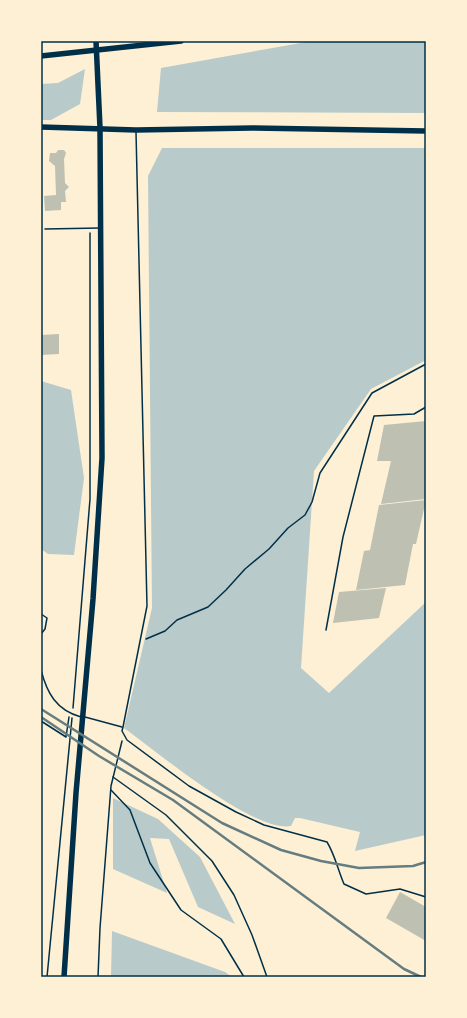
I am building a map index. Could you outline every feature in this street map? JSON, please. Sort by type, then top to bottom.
[{"type":"main road","points":[[64,977],[76,793],[93,599],[102,458],[100,128],[96,41]]},
{"type":"main road","points":[[41,56],[129,48],[181,41]]},
{"type":"main road","points":[[41,127],[136,130],[252,128],[426,131]]},
{"type":"lane","points":[[136,130],[147,606],[122,727],[124,736],[147,756],[189,786],[236,812],[264,825],[327,842],[334,854],[344,884],[366,894],[400,889],[426,897]]},
{"type":"lane","points":[[45,229],[101,228]]},
{"type":"lane","points":[[326,630],[343,537],[374,416],[414,414],[426,407]]},
{"type":"lane","points":[[41,614],[47,618],[45,629],[41,634]]},
{"type":"lane","points":[[41,670],[47,688],[54,701],[70,714],[122,727]]},
{"type":"path","points":[[47,977],[67,791],[90,499],[89,228]]},
{"type":"path","points":[[140,642],[153,635],[166,631],[177,620],[208,607],[245,569],[269,549],[288,528],[305,515],[312,502],[320,473],[372,393],[426,364]]},
{"type":"path","points":[[41,721],[66,737],[70,714]]},
{"type":"path","points":[[98,977],[100,928],[111,790],[124,736]]},
{"type":"path","points":[[113,777],[166,815],[212,860],[234,895],[252,935],[267,977]]},
{"type":"path","points":[[111,790],[130,810],[150,862],[181,910],[221,939],[244,977]]},
{"type":"shaded area","points":[[312,41],[426,41],[426,113],[157,112],[161,68]]},
{"type":"shaded area","points":[[85,69],[80,104],[51,120],[41,120],[41,84],[58,83]]},
{"type":"shaded area","points":[[162,148],[426,148],[426,360],[371,389],[314,471],[301,668],[329,693],[426,602],[426,835],[355,851],[360,832],[300,818],[295,818],[291,826],[275,825],[254,817],[230,804],[181,771],[124,728],[152,608],[148,176]]},
{"type":"shaded area","points":[[41,381],[71,390],[84,478],[74,555],[48,554],[41,549]]},
{"type":"shaded area","points":[[113,798],[158,819],[200,857],[235,924],[198,907],[169,839],[150,838],[167,893],[113,869]]},
{"type":"shaded area","points":[[112,931],[225,972],[232,977],[111,977]]},
{"type":"building","points":[[58,150],[64,150],[66,153],[64,159],[65,183],[69,187],[65,191],[66,202],[61,202],[61,210],[45,211],[44,196],[56,195],[55,166],[49,161],[50,153],[56,153]]},
{"type":"building","points":[[59,334],[59,354],[41,355],[41,335]]},
{"type":"building","points":[[426,421],[426,499],[381,504],[391,461],[377,461],[384,425]]},
{"type":"building","points":[[426,500],[416,544],[413,544],[405,585],[356,590],[364,551],[370,550],[379,505]]},
{"type":"building","points":[[386,588],[379,618],[333,623],[339,592]]},
{"type":"building","points":[[400,892],[426,907],[426,941],[386,918]]},
{"type":"railway","points":[[41,709],[222,823],[281,850],[321,861],[359,868],[413,866],[426,862]]},
{"type":"railway","points":[[41,717],[99,756],[173,800],[404,969],[421,977]]}]
